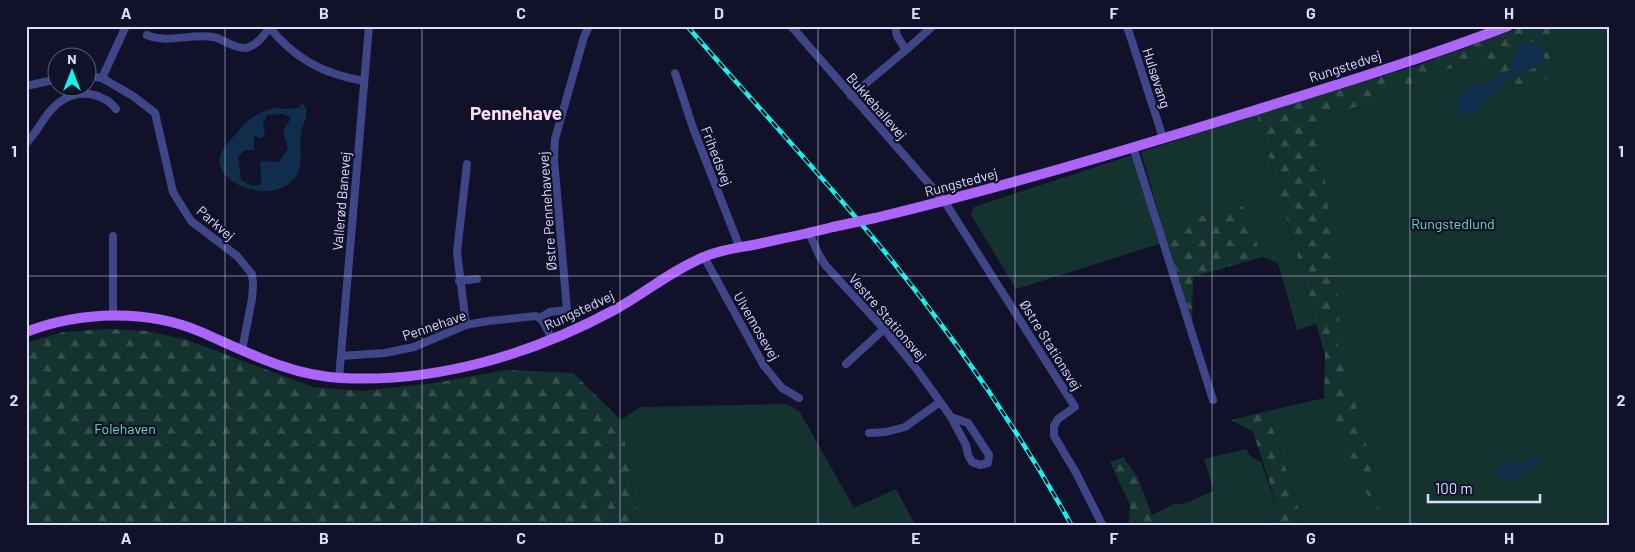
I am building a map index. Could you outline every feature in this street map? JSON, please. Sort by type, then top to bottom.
[{"type":"main road","name":"Rungstedvej","points":[[26,332],[62,321],[113,316],[137,317],[182,326],[290,370],[339,378],[370,379],[410,376],[468,366],[552,339],[589,324],[704,257],[945,202],[1133,148],[1475,39],[1508,26]]},
{"type":"street","points":[[102,78],[126,26]]},
{"type":"street","name":"Vallerød Banevej","points":[[339,378],[368,26]]},
{"type":"street","name":"Østre Pennehavevej","points":[[540,318],[550,312],[567,310],[554,159],[555,139],[584,37],[589,26]]},
{"type":"street","name":"Bukkeballevej","points":[[791,26],[945,202]]},
{"type":"street","points":[[895,26],[897,36],[906,50]]},
{"type":"street","points":[[851,96],[933,26]]},
{"type":"street","name":"Hulsøvang","points":[[1127,26],[1163,138]]},
{"type":"street","points":[[147,35],[156,39],[219,38],[237,48],[246,48],[256,44],[269,27],[285,46],[320,69],[342,77],[364,81]]},
{"type":"street","name":"Frihedsvej","points":[[675,73],[693,128],[740,248]]},
{"type":"street","name":"Parkvej","points":[[98,77],[133,96],[155,113],[173,192],[190,221],[237,256],[252,274],[254,284],[242,350]]},
{"type":"street","points":[[26,86],[48,81]]},
{"type":"street","points":[[26,143],[35,135],[51,109],[64,99],[77,94],[90,94],[104,98],[116,109]]},
{"type":"street","points":[[1133,148],[1213,400]]},
{"type":"street","points":[[466,325],[456,252],[467,164]]},
{"type":"street","name":"Østre Stationsvej","points":[[945,202],[1075,407],[1058,419],[1054,426],[1054,436],[1075,471],[1103,526]]},
{"type":"street","name":"Vestre Stationsvej","points":[[809,233],[826,266],[884,329],[918,371],[951,417],[966,445],[972,462],[980,465],[988,462],[989,455],[968,423],[951,417]]},
{"type":"street","points":[[113,236],[113,316]]},
{"type":"street","name":"Ulvemosevej","points":[[704,257],[764,366],[782,388],[799,398]]},
{"type":"street","points":[[459,281],[477,279]]},
{"type":"street","name":"Pennehave","points":[[341,356],[385,353],[414,347],[466,325],[536,316],[540,318]]},
{"type":"street","points":[[540,318],[552,339]]},
{"type":"street","points":[[846,364],[884,329]]},
{"type":"street","points":[[869,433],[886,432],[905,427],[940,402]]},
{"type":"green space","points":[[1524,26],[1572,26],[1556,39],[1553,49],[1554,69],[1545,80],[1514,90],[1507,89],[1504,83],[1507,79],[1519,74],[1519,45],[1509,70],[1498,78],[1491,63],[1475,62],[1460,65],[1381,94],[1366,103],[1349,109],[1330,110],[1318,122],[1339,306],[1338,349],[1352,390],[1378,491],[1379,526],[1333,413],[1324,398],[1325,355],[1257,114],[1416,66]]},
{"type":"green space","name":"Rungstedlund","points":[[1546,26],[1609,26],[1609,526],[1293,526],[1303,522],[1273,429],[1264,412],[1324,398],[1333,413],[1346,447],[1281,114]]},
{"type":"green space","points":[[1257,114],[1316,324],[1297,330],[1278,263],[1262,257],[1243,207],[1162,225],[1141,152]]},
{"type":"green space","points":[[1132,155],[1159,244],[1016,289],[971,215],[974,207]]},
{"type":"green space","points":[[1243,206],[1262,257],[1193,277],[1192,320],[1162,225]]},
{"type":"green space","name":"Folehaven","points":[[108,329],[147,331],[187,340],[313,387],[363,391],[434,383],[506,370],[573,373],[621,420],[639,526],[26,526],[26,343],[63,332]]},
{"type":"green space","points":[[787,404],[800,412],[854,508],[896,489],[916,526],[639,526],[621,420],[640,407]]},
{"type":"green space","points":[[1264,412],[1273,429],[1303,522],[1293,526],[1259,526],[1281,518],[1253,432],[1231,420]]},
{"type":"green space","points":[[1246,449],[1251,457],[1261,462],[1281,518],[1259,526],[1156,526],[1152,515],[1177,503],[1181,505],[1214,491],[1204,459]]},
{"type":"green space","points":[[1123,457],[1137,476],[1156,526],[1139,526],[1135,522],[1129,523],[1130,505],[1110,462]]},
{"type":"water","points":[[1532,41],[1539,45],[1542,50],[1544,63],[1507,79],[1476,111],[1463,115],[1458,109],[1458,97],[1476,84],[1498,78],[1509,70],[1519,45]]},
{"type":"water","points":[[301,103],[307,113],[301,134],[301,161],[296,176],[287,185],[275,190],[261,191],[234,183],[225,174],[220,164],[221,153],[227,143],[254,116],[275,107],[282,109],[299,108]],"holes":[[[284,114],[291,118],[283,131],[288,149],[278,162],[261,161],[260,185],[252,186],[241,180],[238,157],[245,150],[254,150],[254,135],[261,139],[265,135],[263,123],[267,115]]]},
{"type":"water","points":[[1542,456],[1540,462],[1514,479],[1506,482],[1496,474],[1500,467],[1509,461],[1523,463]]},
{"type":"railway","points":[[687,26],[839,198],[889,257],[939,321],[1009,421],[1072,526]]},
{"type":"district","name":"Pennehave","points":[[516,112]]}]
